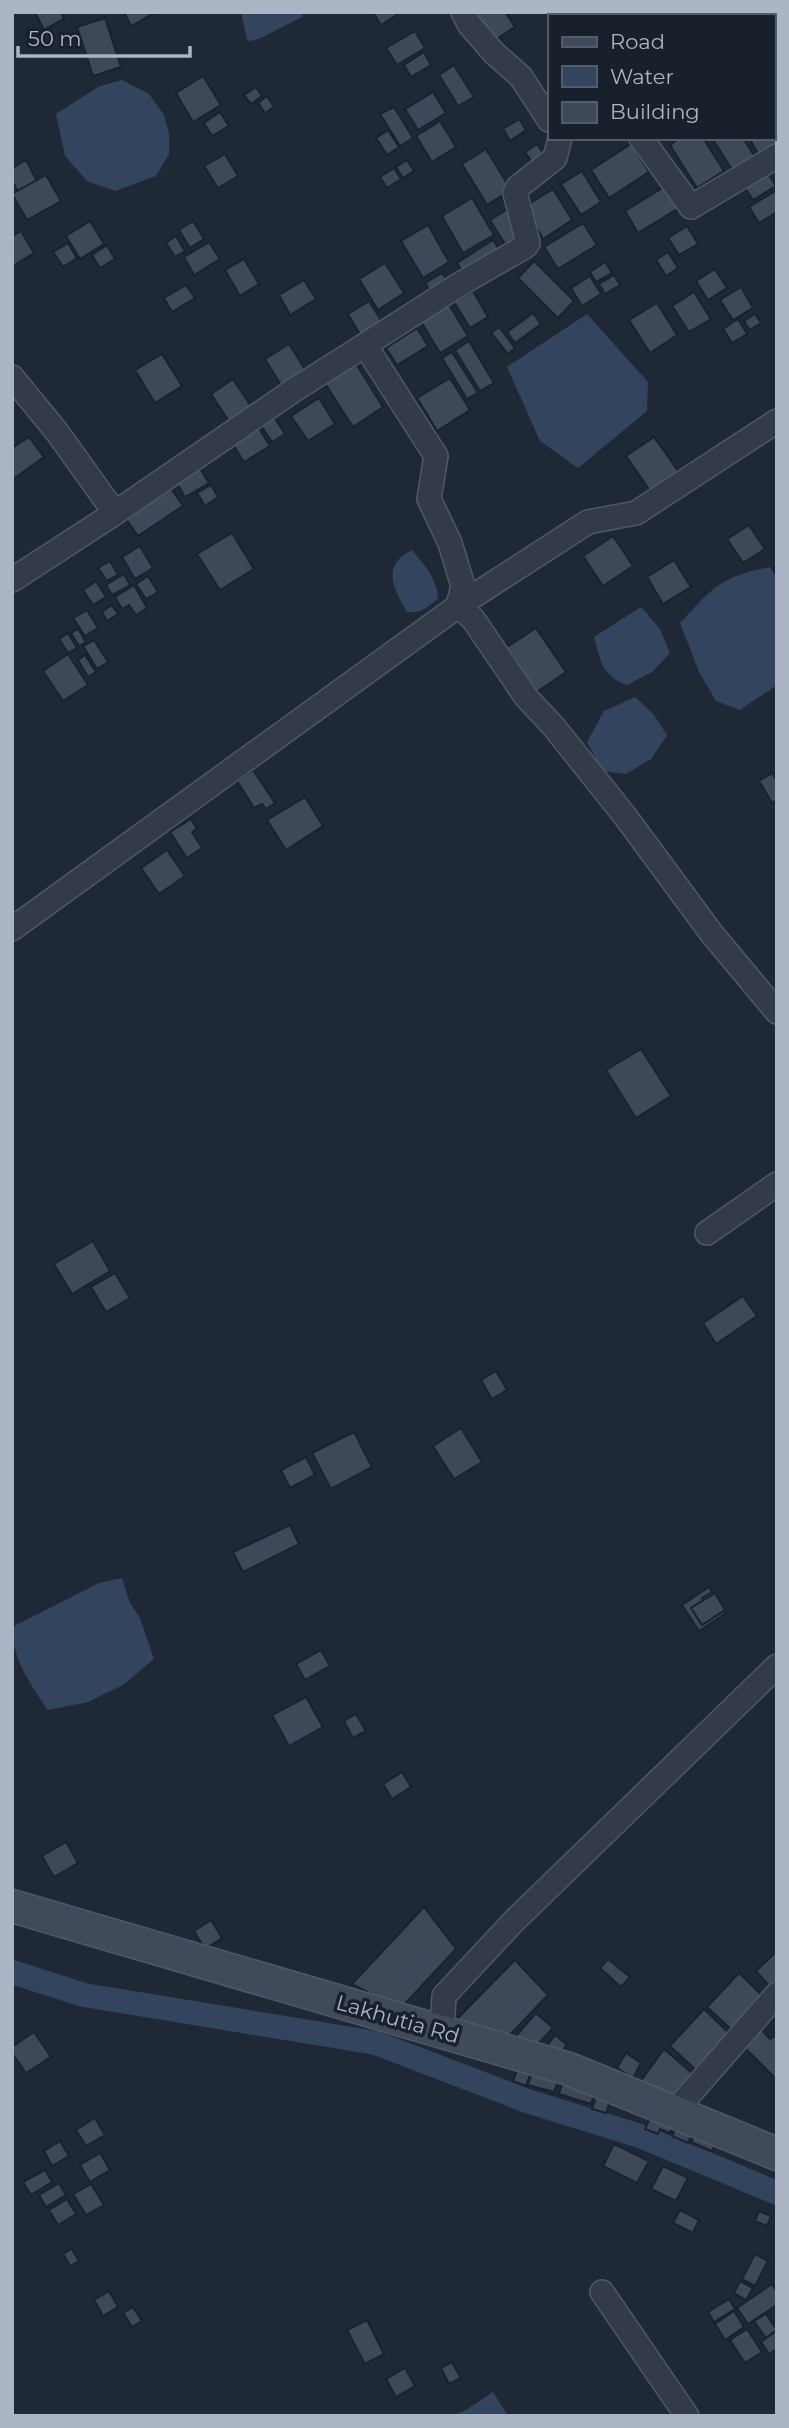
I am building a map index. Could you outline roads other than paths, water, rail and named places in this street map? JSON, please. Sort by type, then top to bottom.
[{"type":"street","points":[[463,12],[469,24],[494,53],[521,77],[548,118]]},
{"type":"street","points":[[12,580],[115,513],[293,390],[457,286],[526,246],[528,243],[515,193],[518,187],[555,158],[560,140]]},
{"type":"street","points":[[642,140],[691,207],[777,156]]},
{"type":"street","points":[[365,345],[436,456],[429,499],[450,543],[463,586],[458,606]]},
{"type":"street","points":[[12,377],[57,432],[115,513]]},
{"type":"street","points":[[12,929],[458,606],[588,522],[636,513],[777,421]]},
{"type":"street","points":[[458,606],[473,619],[526,697],[554,727],[625,816],[712,934],[777,1013]]},
{"type":"street","points":[[707,1233],[777,1184]]},
{"type":"street","points":[[442,2032],[444,1996],[513,1922],[777,1666]]},
{"type":"street","name":"Lakhutia Rd","points":[[12,1906],[569,2069],[777,2154]]},
{"type":"street","points":[[675,2111],[777,1994]]},
{"type":"street","points":[[602,2292],[687,2416]]},
{"type":"water","points":[[241,12],[303,12],[302,17],[250,41],[247,40]]},
{"type":"water","points":[[122,80],[149,94],[164,115],[169,133],[169,154],[156,176],[115,191],[87,181],[65,156],[56,114],[100,86]]},
{"type":"water","points":[[587,314],[648,382],[647,411],[578,468],[540,441],[507,367]]},
{"type":"water","points":[[412,550],[433,578],[438,598],[424,609],[407,612],[394,586],[393,570],[402,556]]},
{"type":"water","points":[[770,567],[777,579],[777,685],[740,710],[716,701],[699,672],[680,623],[719,585],[739,575]]},
{"type":"water","points":[[641,607],[660,629],[670,653],[652,672],[627,685],[607,672],[600,660],[594,637]]},
{"type":"water","points":[[635,697],[654,715],[667,735],[651,759],[626,774],[602,771],[587,742],[604,711]]},
{"type":"water","points":[[122,1578],[154,1659],[123,1685],[88,1702],[48,1710],[19,1661],[12,1627],[99,1583]]},
{"type":"water","points":[[493,2392],[508,2416],[452,2416],[466,2410]]},
{"type":"waterway","points":[[12,1972],[84,1995],[376,2043],[527,2101],[640,2136],[777,2193]]}]
